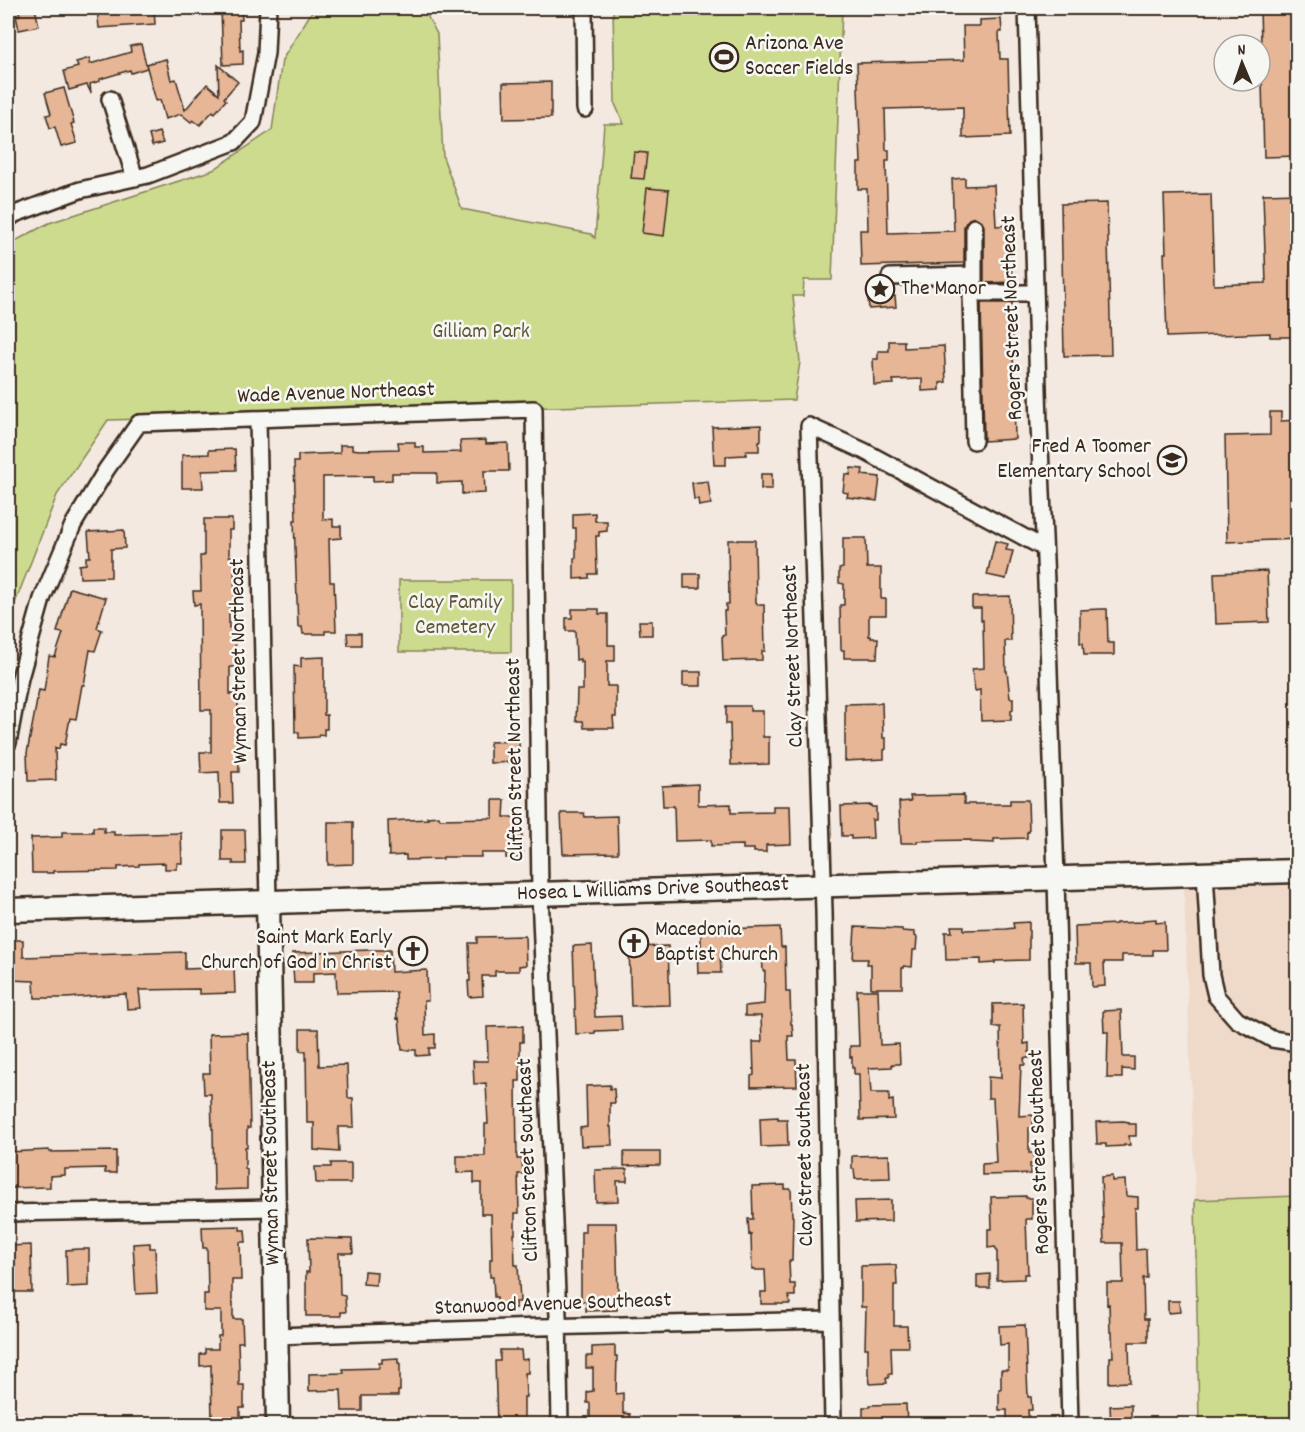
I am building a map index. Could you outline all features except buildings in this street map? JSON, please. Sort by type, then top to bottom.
[{"type":"street","points":[[8,219],[15,214],[80,190],[148,175],[234,142],[254,122],[266,53],[268,8]]},
{"type":"street","points":[[584,8],[585,109]]},
{"type":"street","name":"Rogers Street Northeast","points":[[1027,8],[1056,878]]},
{"type":"street","points":[[110,99],[135,178]]},
{"type":"street","points":[[974,227],[974,293],[971,293],[974,441]]},
{"type":"street","points":[[890,277],[974,275]]},
{"type":"street","points":[[974,293],[1035,293]]},
{"type":"street","name":"Wade Avenue Northeast","points":[[8,743],[20,678],[42,599],[73,525],[105,470],[139,423],[534,409]]},
{"type":"street","name":"Clifton Street Northeast","points":[[534,409],[540,894]]},
{"type":"street","name":"Wyman Street Northeast","points":[[258,419],[268,902]]},
{"type":"street","name":"Clay Street Northeast","points":[[823,885],[809,426],[864,451],[1044,548]]},
{"type":"street","name":"Hosea L Williams Drive Southeast","points":[[8,910],[1298,871]]},
{"type":"street","points":[[1204,873],[1211,975],[1216,996],[1237,1020],[1272,1039],[1298,1042]]},
{"type":"street","name":"Rogers Street Southeast","points":[[1056,878],[1070,1425]]},
{"type":"street","name":"Clay Street Southeast","points":[[823,885],[833,1425]]},
{"type":"street","name":"Clifton Street Southeast","points":[[540,894],[560,1425]]},
{"type":"street","name":"Wyman Street Southeast","points":[[268,902],[278,1425]]},
{"type":"street","points":[[8,1213],[273,1208]]},
{"type":"street","name":"Stanwood Avenue Southeast","points":[[276,1336],[558,1326],[831,1320]]},
{"type":"shaded area","points":[[1297,860],[1297,1196],[1195,1200],[1183,863]]},
{"type":"green space","name":"Gilliam Park","points":[[314,8],[423,8],[437,34],[443,157],[462,209],[591,234],[595,238],[604,124],[624,124],[615,104],[613,8],[842,8],[832,280],[804,280],[803,296],[793,296],[800,362],[794,400],[108,420],[57,495],[8,621],[8,247],[49,223],[213,170],[272,130],[282,60]]},
{"type":"green space","name":"Clay Family Cemetery","points":[[399,580],[511,580],[511,652],[399,652]]},
{"type":"green space","points":[[1297,1196],[1297,1424],[1199,1424],[1195,1200]]},
{"type":"waterway","points":[[1294,1424],[1298,1409]]},
{"type":"place","name":"Arizona Ave Soccer Fields","points":[[724,57]]},
{"type":"place","name":"The Manor","points":[[880,289]]},
{"type":"place","name":"Fred A Toomer Elementary School","points":[[1172,460]]},
{"type":"place","name":"Macedonia Baptist Church","points":[[634,943]]},
{"type":"place","name":"Saint Mark Early Church of God in Christ","points":[[413,951]]}]
